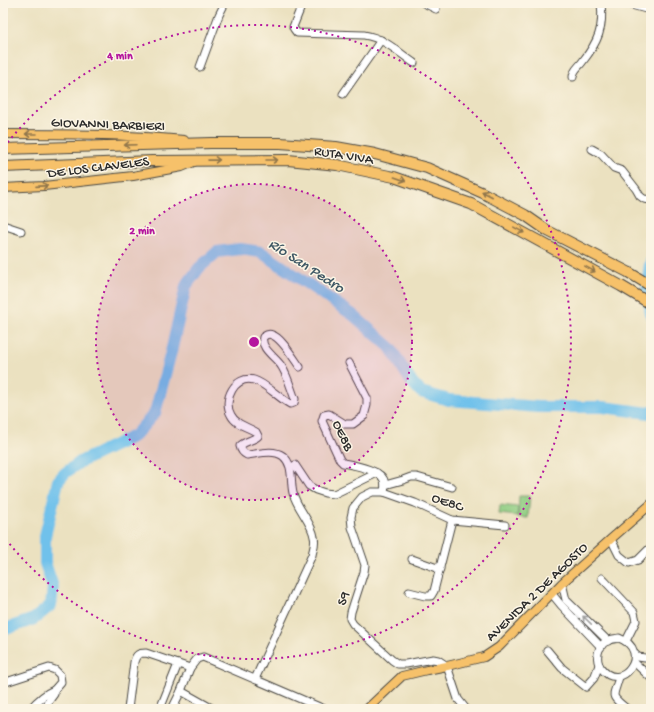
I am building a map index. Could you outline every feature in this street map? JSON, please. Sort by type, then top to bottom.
[{"type":"highway","name":"RUTA VIVA","points":[[3,149],[211,143],[280,143],[336,147],[375,154],[427,168],[483,193],[525,215],[548,231],[628,272],[651,286]]},
{"type":"highway","name":"RUTA VIVA","points":[[3,167],[152,161],[288,160],[337,165],[394,177],[471,204],[560,252],[651,304]]},
{"type":"main road","name":"GIOVANNI BARBIERI","points":[[3,134],[59,134],[161,138],[211,143]]},
{"type":"main road","name":"DE LOS CLAVELES","points":[[3,188],[44,186],[133,176],[182,166],[196,161]]},
{"type":"main road","name":"AVENIDA 2 DE AGOSTO","points":[[367,709],[402,676],[484,657],[499,647],[562,583],[651,504]]},
{"type":"street","points":[[200,67],[223,3]]},
{"type":"street","points":[[301,3],[301,7],[293,27],[297,33],[364,35],[373,37],[381,40],[414,64]]},
{"type":"street","points":[[424,3],[436,9]]},
{"type":"street","points":[[573,77],[573,73],[584,60],[597,40],[600,32],[602,15],[601,3]]},
{"type":"street","points":[[624,3],[646,9],[651,8]]},
{"type":"street","points":[[343,94],[381,40]]},
{"type":"street","points":[[592,149],[602,154],[614,168],[622,171],[640,196],[644,199],[651,200]]},
{"type":"street","points":[[3,225],[21,231]]},
{"type":"street","points":[[254,679],[312,555],[315,545],[315,538],[312,528],[295,498],[291,472],[288,462],[284,457],[279,454],[269,452],[247,455],[241,450],[240,446],[244,442],[255,439],[258,436],[256,432],[233,419],[230,414],[229,406],[230,392],[238,382],[250,380],[262,383],[284,401],[290,404],[294,403],[295,399],[282,367],[264,348],[262,341],[263,337],[267,334],[273,335],[280,340],[300,367]]},
{"type":"street","name":"OE8B","points":[[349,363],[367,398],[364,416],[353,424],[345,424],[329,414],[324,415],[322,420],[340,460],[343,463],[377,473]]},
{"type":"street","points":[[295,465],[309,486],[325,493],[334,494],[377,473],[383,478],[385,489],[411,477],[417,477],[452,487]]},
{"type":"street","name":"OE8C","points":[[385,489],[452,520],[505,525]]},
{"type":"street","name":"S9","points":[[385,489],[372,492],[362,497],[353,508],[351,517],[352,527],[365,565],[350,619],[353,624],[398,664],[433,659],[438,660],[447,666]]},
{"type":"street","points":[[408,592],[431,596],[434,591],[452,520]]},
{"type":"street","points":[[611,539],[619,555],[629,563],[638,560],[651,547]]},
{"type":"street","points":[[412,559],[440,569]]},
{"type":"street","points":[[602,578],[634,612],[636,621],[626,641]]},
{"type":"street","points":[[562,583],[566,600],[608,640]]},
{"type":"street","points":[[552,594],[602,647]]},
{"type":"street","points":[[619,638],[626,641],[632,646],[636,655],[636,664],[627,674],[611,676],[604,672],[599,665],[599,650],[608,640],[619,638]]},
{"type":"street","points":[[547,650],[562,668],[586,687],[594,678],[599,665]]},
{"type":"street","points":[[128,709],[134,662],[135,657],[138,654],[146,653],[190,668]]},
{"type":"street","points":[[636,655],[638,657],[651,658]]},
{"type":"street","points":[[172,709],[190,668],[196,659],[203,658],[324,709]]},
{"type":"street","points":[[160,709],[178,664]]},
{"type":"street","points":[[636,664],[651,678]]},
{"type":"street","points":[[447,666],[458,699],[466,709]]},
{"type":"street","points":[[3,683],[53,668],[60,675],[61,682],[54,690],[40,698],[30,709]]},
{"type":"street","points":[[619,676],[613,695],[615,700],[627,709]]},
{"type":"street","points":[[43,709],[54,694],[54,690]]},
{"type":"street","points":[[181,691],[212,709]]},
{"type":"green space","points":[[519,496],[530,496],[528,518],[518,517]]},
{"type":"green space","points":[[500,505],[518,507],[517,516],[499,514]]},
{"type":"waterway","name":"Río San Pedro","points":[[3,630],[34,619],[51,605],[53,587],[45,563],[45,536],[58,481],[65,473],[80,462],[134,436],[155,413],[186,286],[199,268],[217,252],[240,249],[261,252],[353,315],[390,347],[410,380],[421,392],[449,400],[538,407],[603,407],[649,413],[651,412]]},
{"type":"waterway","name":"Río San Pedro","points":[[651,262],[647,287],[651,315]]}]
